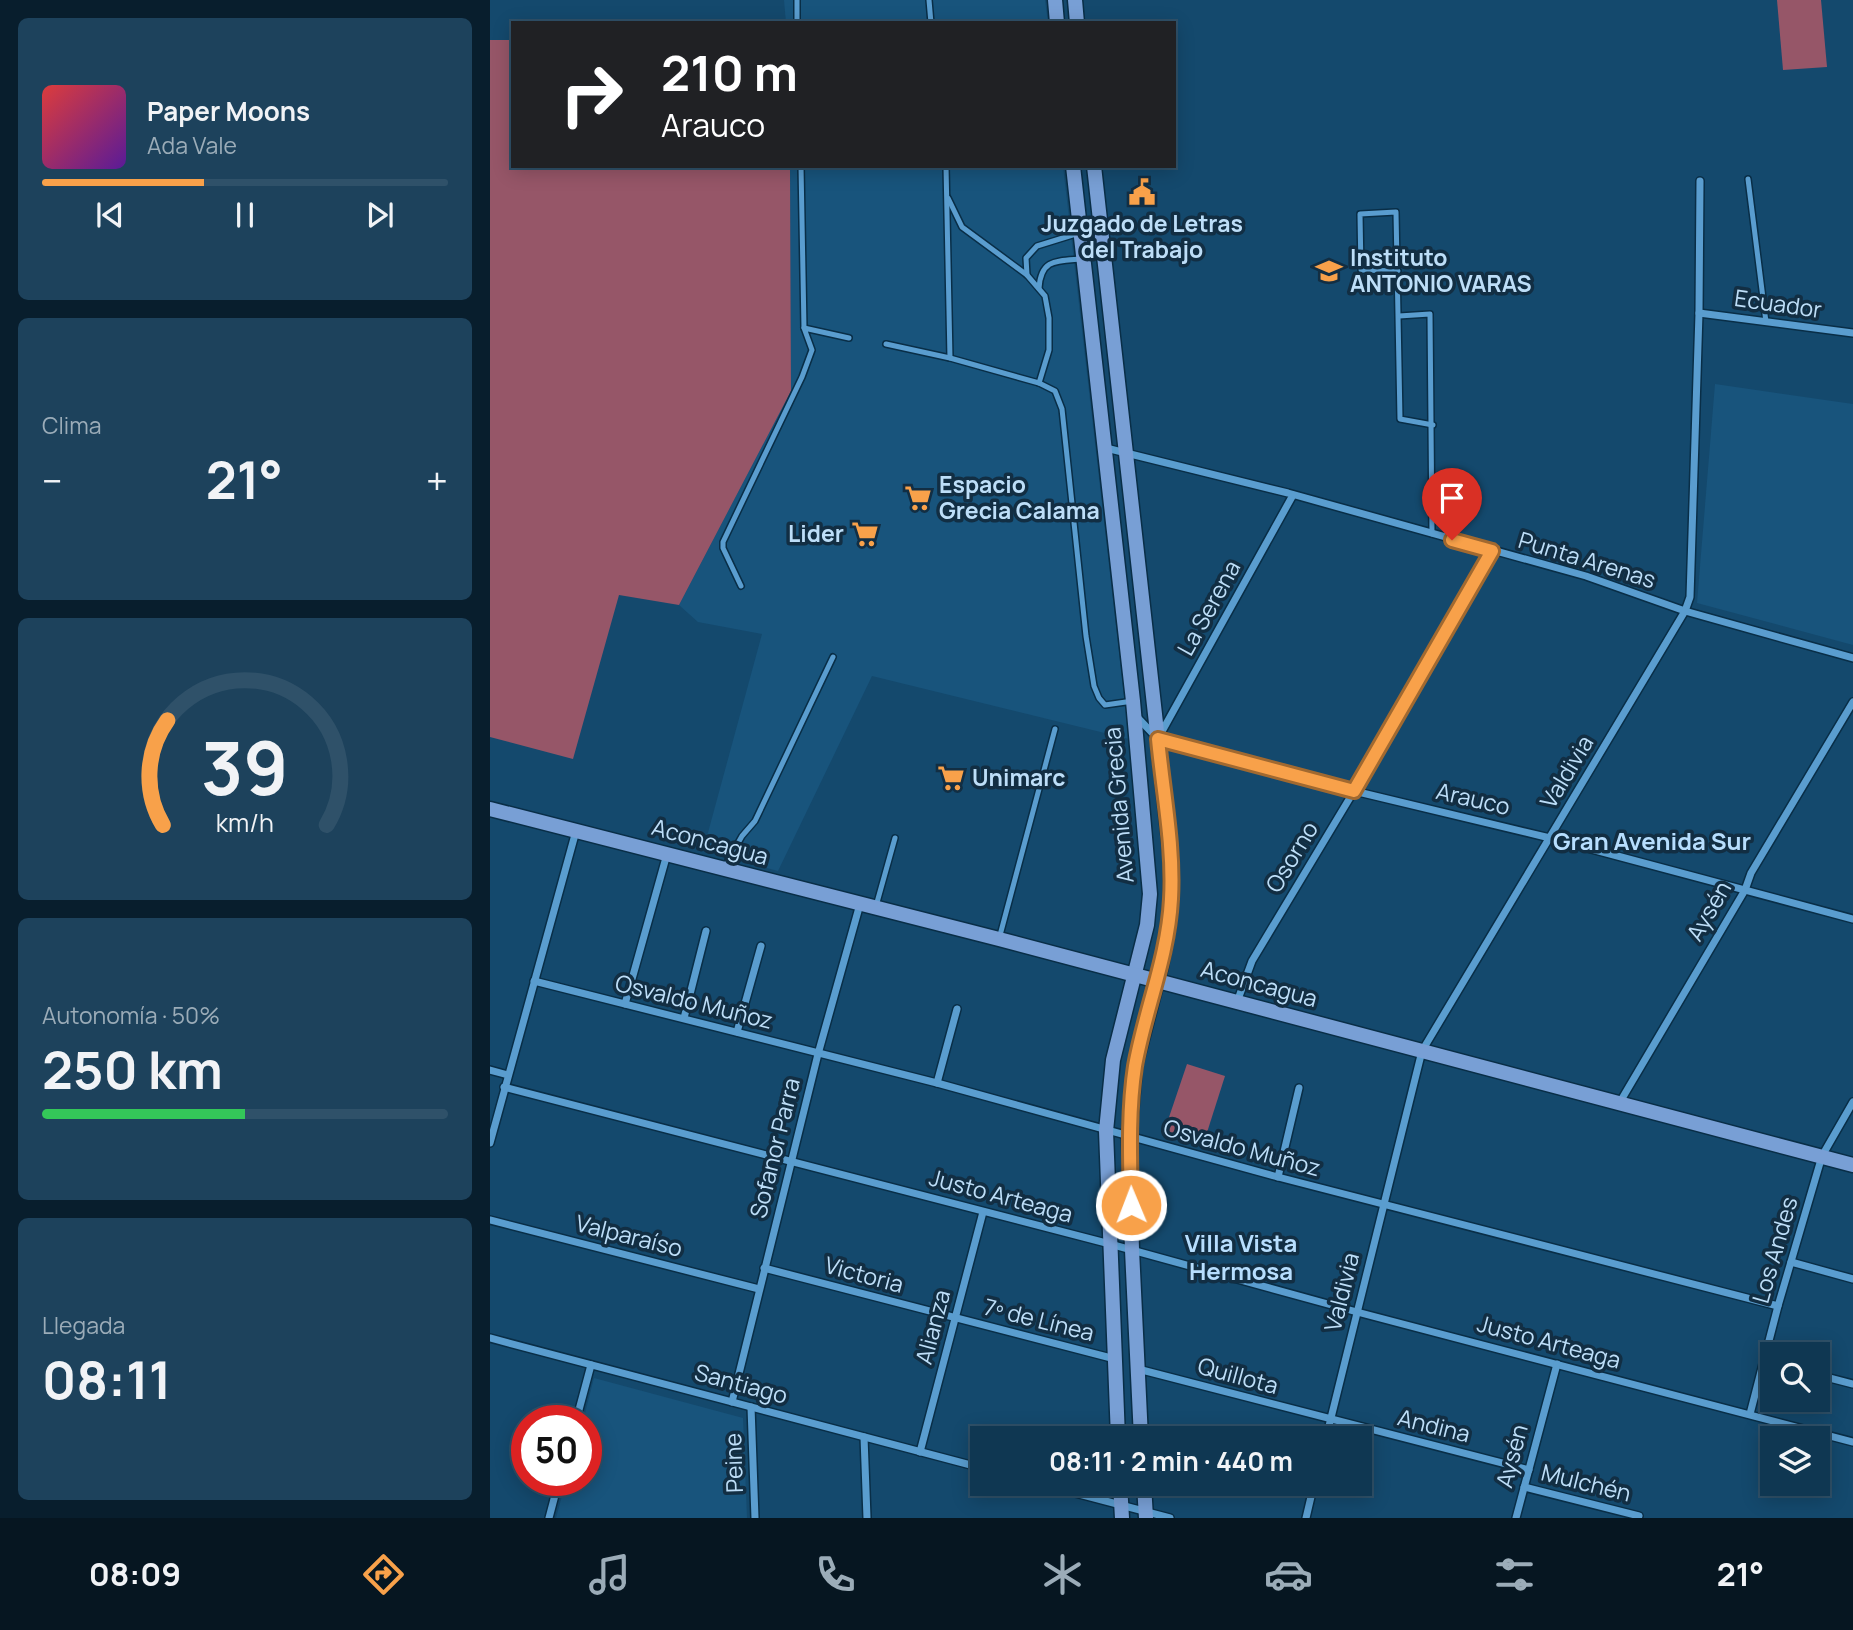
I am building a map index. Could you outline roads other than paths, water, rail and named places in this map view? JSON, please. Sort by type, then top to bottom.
[{"type":"main road","points":[[1055,0],[1057,21]]},
{"type":"main road","points":[[1075,0],[1077,21]]},
{"type":"main road","name":"Avenida Grecia","points":[[1073,168],[1106,448],[1150,894],[1147,925],[1136,975],[1113,1060],[1106,1131],[1118,1426]]},
{"type":"main road","name":"Avenida Grecia","points":[[1094,168],[1171,858],[1171,898],[1158,981],[1135,1066],[1129,1137],[1140,1426]]},
{"type":"main road","name":"Aconcagua","points":[[490,808],[999,939],[1853,1165]]},
{"type":"main road","points":[[1145,1496],[1146,1515]]},
{"type":"street","name":"Valdivia","points":[[1329,1426],[1422,1051],[1685,611],[1690,597],[1699,313],[1700,181]]},
{"type":"street","name":"Ecuador","points":[[1699,313],[1853,333]]},
{"type":"street","name":"Punta Arenas","points":[[1106,448],[1293,495],[1586,576],[1685,611],[1853,658]]},
{"type":"street","name":"La Serena","points":[[1158,739],[1293,495]]},
{"type":"street","name":"Osorno","points":[[1237,1003],[1252,961],[1354,791],[1492,551]]},
{"type":"street","name":"Aysén","points":[[1620,1102],[1853,702]]},
{"type":"street","points":[[1133,708],[1158,739]]},
{"type":"street","name":"Arauco","points":[[1158,739],[1354,791],[1550,838],[1853,919]]},
{"type":"street","points":[[490,1143],[576,831]]},
{"type":"street","points":[[625,1004],[667,854]]},
{"type":"street","name":"Sofanor Parra","points":[[732,1402],[818,1054],[860,904]]},
{"type":"street","points":[[684,1018],[706,931]]},
{"type":"street","points":[[737,1032],[761,946]]},
{"type":"street","name":"Osvaldo Muñoz","points":[[534,981],[937,1083],[1278,1177],[1778,1306]]},
{"type":"street","points":[[937,1083],[957,1009]]},
{"type":"street","points":[[490,1070],[508,1075]]},
{"type":"street","name":"Justo Arteaga","points":[[504,1087],[1110,1244],[1357,1312],[1853,1442]]},
{"type":"street","points":[[1278,1177],[1299,1088]]},
{"type":"street","name":"Los Andes","points":[[1772,1342],[1778,1306],[1822,1156],[1853,1102]]},
{"type":"street","name":"Alianza","points":[[920,1452],[983,1212]]},
{"type":"street","name":"Valparaíso","points":[[490,1220],[759,1289]]},
{"type":"street","points":[[1791,1262],[1853,1279]]},
{"type":"street","name":"Victoria","points":[[764,1268],[954,1319]]},
{"type":"street","name":"7º de Línea","points":[[954,1319],[1115,1359]]},
{"type":"street","name":"Santiago","points":[[490,1338],[970,1465]]},
{"type":"street","name":"Aysén","points":[[1516,1518],[1557,1364]]},
{"type":"street","points":[[580,1405],[591,1365]]},
{"type":"street","name":"Quillota","points":[[1137,1369],[1330,1419]]},
{"type":"street","points":[[1830,1378],[1853,1384]]},
{"type":"street","name":"Los Andes","points":[[1750,1414],[1760,1386]]},
{"type":"street","name":"Peine","points":[[751,1407],[755,1518]]},
{"type":"street","name":"Andina","points":[[1330,1419],[1529,1470]]},
{"type":"street","points":[[864,1437],[867,1518]]},
{"type":"street","name":"Mulchén","points":[[1524,1487],[1639,1516]]},
{"type":"street","points":[[549,1518],[555,1496]]},
{"type":"street","points":[[1075,1496],[1121,1512],[1170,1518]]},
{"type":"street","points":[[1306,1518],[1311,1496]]},
{"type":"lane","points":[[797,0],[797,21]]},
{"type":"lane","points":[[929,0],[931,21]]},
{"type":"lane","points":[[741,586],[726,558],[723,542],[802,377],[812,350],[804,328],[801,168]]},
{"type":"lane","points":[[946,168],[950,358]]},
{"type":"lane","points":[[1748,179],[1766,322]]},
{"type":"lane","points":[[948,198],[962,227],[1027,275],[1039,288],[1048,306],[1049,349],[1039,383]]},
{"type":"lane","points":[[1398,271],[1361,270],[1360,214],[1396,212],[1398,271],[1399,316],[1400,419],[1433,425]]},
{"type":"lane","points":[[1027,275],[1026,258],[1037,246],[1080,232]]},
{"type":"lane","points":[[1039,288],[1040,275],[1046,266],[1058,261],[1084,258]]},
{"type":"lane","points":[[1399,316],[1430,314],[1432,534]]},
{"type":"lane","points":[[804,328],[849,338]]},
{"type":"lane","points":[[886,344],[950,358],[1039,383],[1055,391],[1062,409],[1086,636],[1094,686],[1105,705],[1133,708]]},
{"type":"lane","points":[[723,869],[742,836],[755,821],[833,657]]},
{"type":"lane","points":[[999,939],[1055,729]]},
{"type":"lane","points":[[876,907],[895,838]]},
{"type":"place","name":"Juzgado de Letras del Trabajo","points":[[1142,192]]},
{"type":"place","name":"Instituto ANTONIO VARAS","points":[[1329,271]]},
{"type":"place","name":"Espacio Grecia Calama","points":[[918,498]]},
{"type":"place","name":"Lider","points":[[865,534]]},
{"type":"place","name":"Unimarc","points":[[951,778]]},
{"type":"district","name":"Gran Avenida Sur","points":[[1652,842]]},
{"type":"district","name":"Villa Vista Hermosa","points":[[1241,1258]]}]
